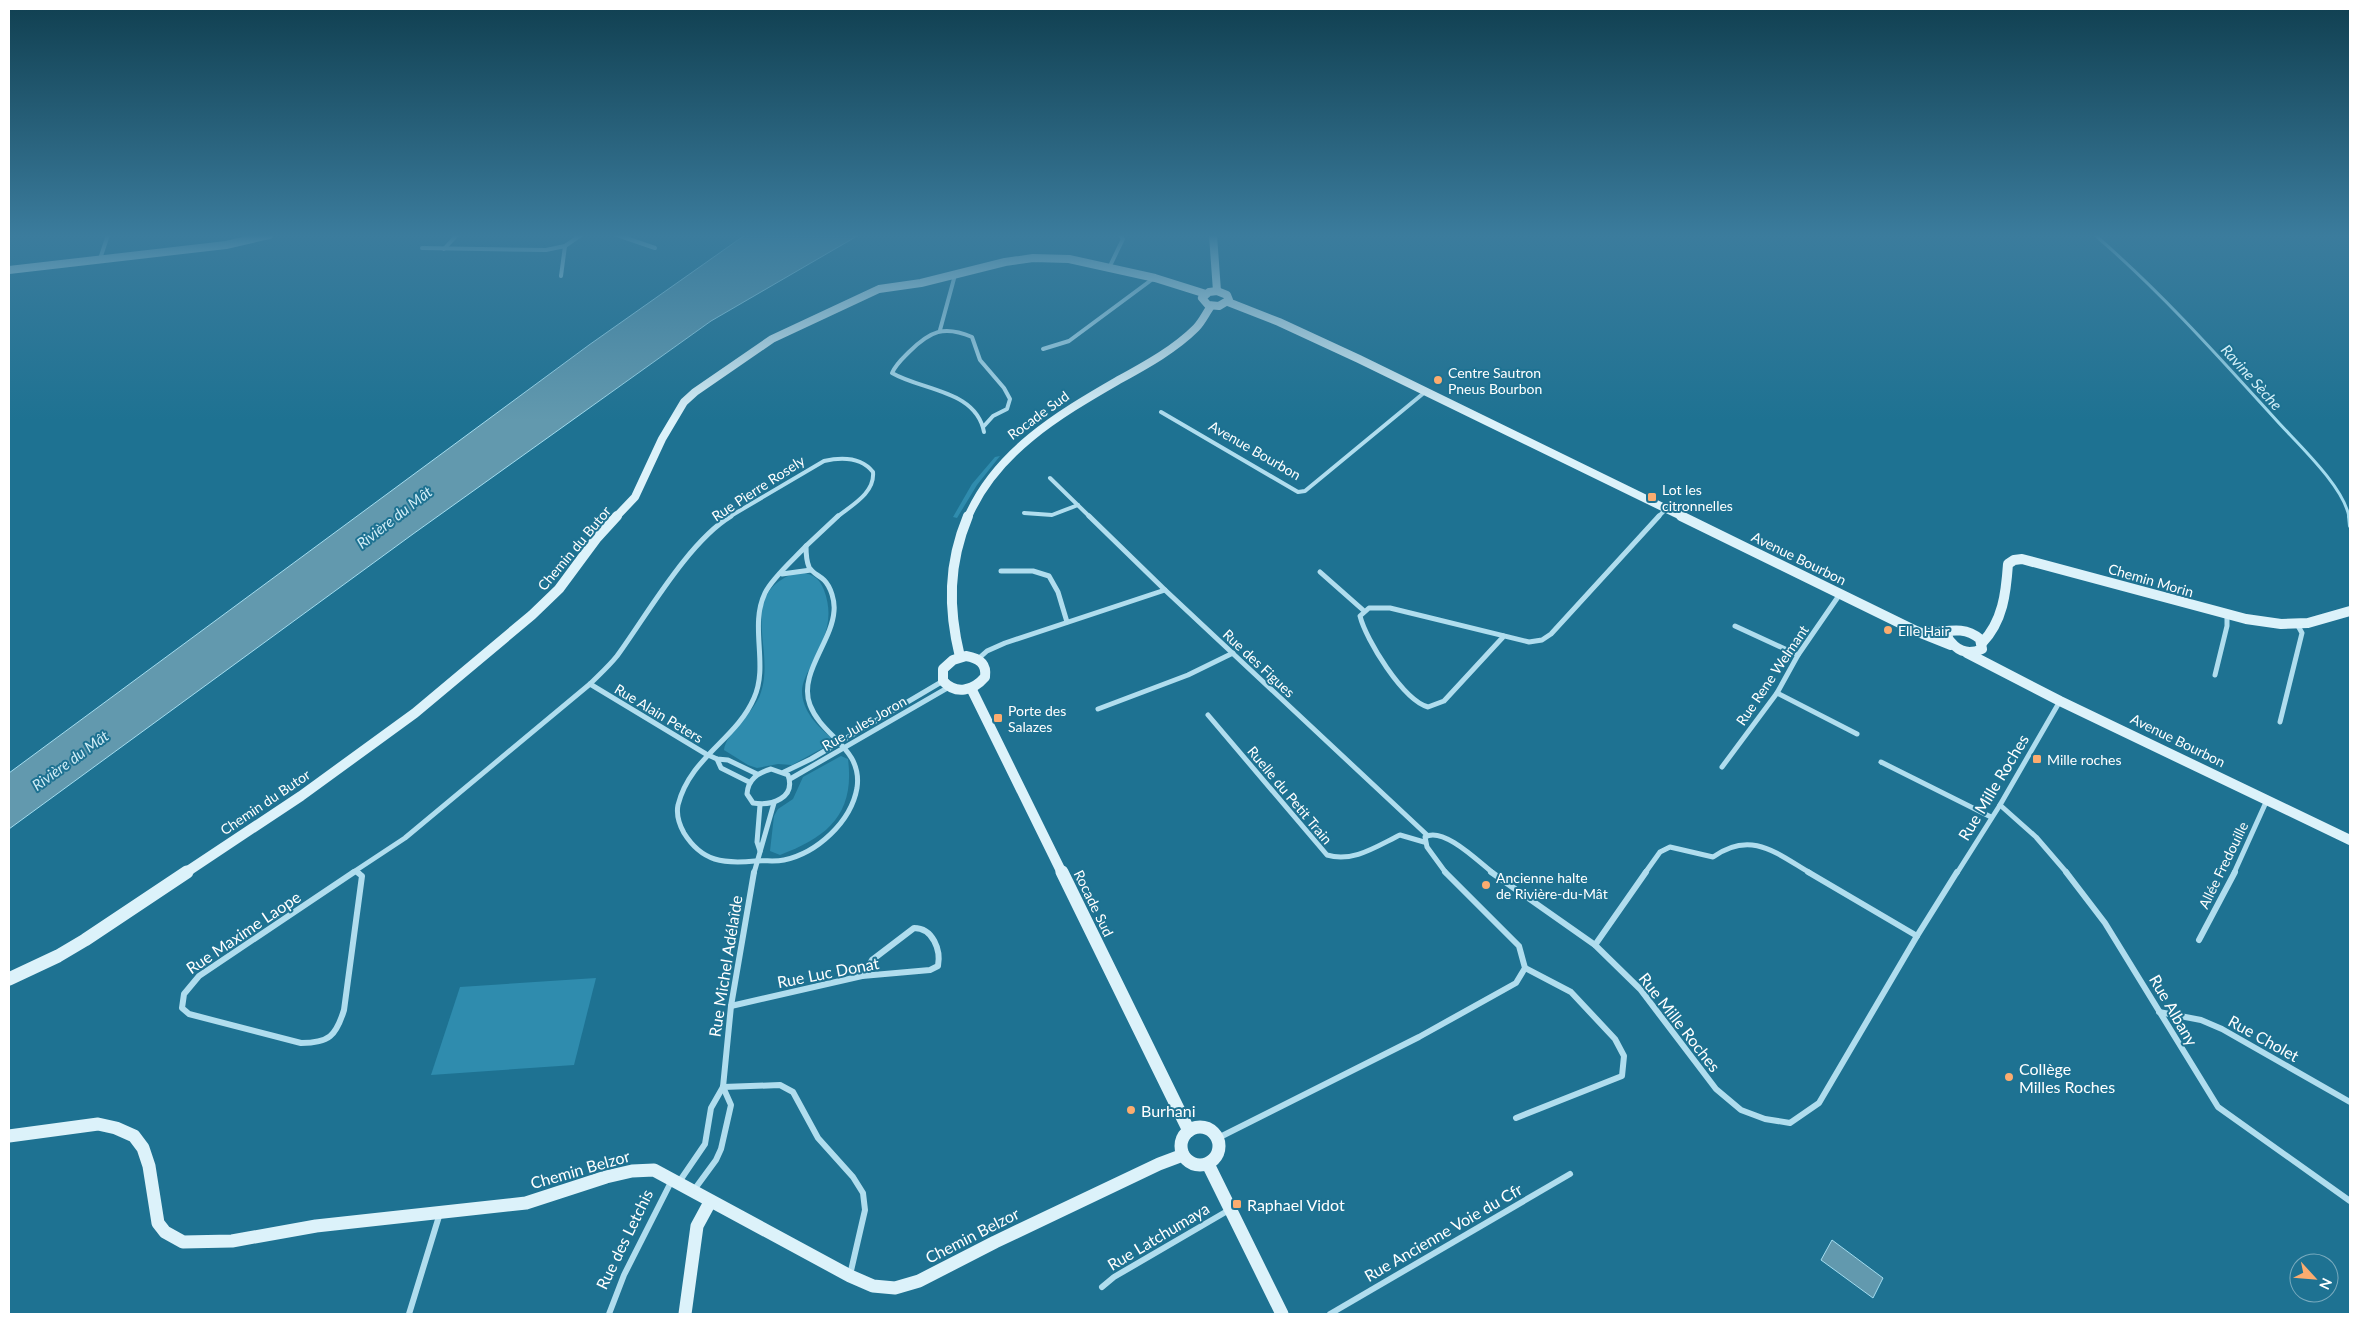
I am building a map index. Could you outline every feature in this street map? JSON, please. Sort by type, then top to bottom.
[{"type":"street","name":"Chemin du Butor","points":[[9,979],[58,956],[78,944],[300,796],[415,713],[532,615],[559,589],[596,540],[635,497],[662,439],[684,402],[695,392],[736,366],[772,339],[862,297]]},
{"type":"street","points":[[940,330],[958,332],[972,338],[980,360],[1004,388],[1010,399],[1007,408],[993,416],[984,429],[978,413],[964,401],[899,378],[892,373],[895,366],[923,339],[940,330],[949,297]]},
{"type":"street","points":[[1043,349],[1069,341],[1129,297]]},
{"type":"street","points":[[1205,297],[1203,301],[1211,306],[1220,306],[1228,302],[1227,297]]},
{"type":"street","name":"Avenue Bourbon","points":[[1228,302],[1279,322],[1921,633],[1951,645]]},
{"type":"street","name":"Rocade Sud","points":[[960,657],[955,642],[950,600],[951,570],[960,531],[995,471],[1032,435],[1177,344],[1197,327],[1211,306]]},
{"type":"street","name":"Avenue Bourbon","points":[[1161,412],[1298,492],[1305,491],[1425,392]]},
{"type":"street","name":"Rue Pierre Rosely","points":[[590,684],[615,658],[675,574],[712,530],[813,465],[836,458],[860,461],[869,467],[873,472],[874,481],[869,491],[818,533],[766,590],[760,601],[758,615],[758,687],[754,700],[730,730],[706,754],[693,772],[677,812],[684,835],[701,852],[725,863],[784,861],[811,848],[834,831],[849,810],[857,787],[856,766],[846,747],[827,731],[816,718],[809,704],[808,680],[830,633],[834,610],[832,595],[826,582],[811,570]]},
{"type":"street","name":"Rue des Figues","points":[[1050,478],[1426,839]]},
{"type":"street","points":[[1024,513],[1044,517],[1056,516],[1078,504]]},
{"type":"street","points":[[1363,610],[1378,607],[1390,608],[1530,642],[1542,640],[1551,634],[1666,509]]},
{"type":"street","points":[[782,574],[811,570],[807,560],[806,546]]},
{"type":"street","name":"Chemin Morin","points":[[1982,646],[2001,616],[2008,564],[2014,560],[2022,559],[2227,615],[2281,624],[2308,623],[2350,611]]},
{"type":"street","points":[[1001,571],[1039,570],[1047,573],[1053,578],[1067,622]]},
{"type":"street","points":[[1320,572],[1363,610]]},
{"type":"street","points":[[978,659],[987,651],[1165,590]]},
{"type":"street","name":"Rue Rene Welmant","points":[[1722,767],[1777,693],[1798,655],[1840,594]]},
{"type":"street","points":[[1363,610],[1360,616],[1363,629],[1402,690],[1412,699],[1429,707],[1437,706],[1444,701],[1504,636]]},
{"type":"street","points":[[2215,675],[2228,626],[2227,615]]},
{"type":"street","points":[[2280,722],[2302,634],[2297,623]]},
{"type":"street","points":[[1735,626],[1798,655]]},
{"type":"street","points":[[1970,631],[1996,626]]},
{"type":"street","points":[[1959,628],[1970,631],[1976,635],[1982,646],[1977,652],[1967,653],[1951,645],[1947,637],[1950,631],[1959,628]]},
{"type":"street","name":"Avenue Bourbon","points":[[1921,633],[1950,631]]},
{"type":"street","name":"Avenue Bourbon","points":[[1982,646],[1993,666]]},
{"type":"street","points":[[1098,709],[1188,675],[1233,653]]},
{"type":"street","name":"Avenue Bourbon","points":[[1967,653],[2060,701],[2350,840]]},
{"type":"street","points":[[960,657],[978,659],[985,667],[985,677],[982,682],[971,688],[956,690],[946,684],[943,669],[953,660],[960,657]]},
{"type":"street","name":"Rue Alain Peters","points":[[590,684],[706,754],[716,759],[728,760],[757,774]]},
{"type":"street","name":"Rue Maxime Laope","points":[[357,872],[362,876],[344,1010],[340,1025],[332,1038],[319,1044],[302,1044],[189,1014],[182,1008],[181,997],[185,989],[199,976],[357,872],[405,838],[590,684]]},
{"type":"street","name":"Rue Jules Joron","points":[[784,772],[946,684]]},
{"type":"street","name":"Rue Jules Joron","points":[[790,779],[846,747],[946,684]]},
{"type":"street","name":"Rocade Sud","points":[[971,688],[1189,1131]]},
{"type":"street","points":[[1777,693],[1857,734]]},
{"type":"street","name":"Rue Mille Roches","points":[[1426,839],[1438,834],[1454,843],[1517,892],[1595,945],[1640,989],[1716,1089],[1741,1110],[1765,1119],[1790,1123],[1819,1103],[1917,936],[2000,805],[2060,701]]},
{"type":"street","name":"Ruelle du Petit Train","points":[[1208,716],[1326,855],[1333,858],[1347,858],[1400,835],[1426,839]]},
{"type":"street","name":"Rue Alain Peters","points":[[716,759],[721,768],[749,782]]},
{"type":"street","points":[[1881,762],[1991,817]]},
{"type":"street","points":[[771,769],[784,772],[790,779],[791,784],[786,795],[774,803],[760,805],[749,799],[747,788],[749,782],[757,774],[771,769]]},
{"type":"street","name":"Allée Fredouille","points":[[2199,940],[2240,863],[2267,800]]},
{"type":"street","name":"Rue Michel Adélaîde","points":[[676,1181],[705,1144],[711,1108],[723,1087],[731,1006],[757,861],[765,840],[774,803]]},
{"type":"street","name":"Rue Michel Adélaîde","points":[[760,805],[757,842],[760,851]]},
{"type":"street","name":"Rue Albany","points":[[2000,805],[2036,838],[2085,895],[2106,924],[2218,1107],[2350,1201]]},
{"type":"street","points":[[1218,1138],[1419,1037],[1516,983],[1525,968],[1520,947],[1437,864],[1426,848],[1426,839]]},
{"type":"street","points":[[1595,945],[1660,852],[1670,847],[1713,857],[1726,847],[1740,843],[1764,846],[1917,936]]},
{"type":"street","name":"Rue Luc Donat","points":[[731,1006],[862,976],[930,970],[938,966],[940,957],[929,931],[917,927],[872,960],[862,976]]},
{"type":"street","points":[[1516,1118],[1622,1076],[1624,1056],[1615,1040],[1570,992],[1525,968]]},
{"type":"street","name":"Rue Cholet","points":[[2159,1012],[2200,1020],[2222,1029],[2350,1102]]},
{"type":"street","points":[[723,1087],[780,1085],[793,1092],[818,1138],[852,1177],[863,1193],[865,1210],[850,1276]]},
{"type":"street","name":"Rue Michel Adélaîde","points":[[693,1192],[716,1160],[721,1149],[730,1105],[723,1087]]},
{"type":"street","name":"Chemin Belzor","points":[[9,1136],[98,1124],[116,1128],[134,1136],[143,1148],[149,1166],[158,1223],[165,1232],[182,1242],[232,1241],[316,1226],[526,1203],[632,1171],[654,1170],[710,1202],[850,1276],[873,1286],[895,1288],[919,1282],[1004,1238],[1159,1164],[1183,1155]]},
{"type":"street","points":[[1194,1128],[1210,1130],[1218,1138],[1219,1150],[1217,1156],[1208,1164],[1191,1164],[1183,1155],[1182,1140],[1194,1128]]},
{"type":"street","points":[[1208,1164],[1282,1314]]},
{"type":"street","name":"Rue Ancienne Voie du Cfr","points":[[1330,1314],[1570,1174]]},
{"type":"street","name":"Rue des Letchis","points":[[609,1314],[624,1275],[676,1181]]},
{"type":"street","points":[[685,1314],[697,1226],[710,1202]]},
{"type":"street","name":"Rue Latchumaya","points":[[1102,1286],[1114,1277],[1230,1210]]},
{"type":"street","points":[[410,1314],[440,1213]]},
{"type":"shaded area","points":[[1000,456],[977,485],[957,518],[953,517],[972,484],[995,457]]},
{"type":"shaded area","points":[[798,572],[807,573],[817,579],[824,590],[827,601],[828,620],[824,638],[805,678],[802,691],[808,712],[816,724],[832,738],[832,743],[792,765],[778,764],[757,768],[748,765],[724,750],[730,736],[758,700],[761,692],[764,658],[761,623],[768,593],[779,581]]},
{"type":"shaded area","points":[[841,756],[848,759],[849,778],[847,795],[835,821],[812,840],[797,848],[780,855],[770,851],[774,816],[778,809],[793,799],[803,777]]},
{"type":"shaded area","points":[[596,978],[574,1065],[431,1075],[460,987]]},
{"type":"water","name":"Rivière du Mât","points":[[657,297],[753,297],[711,321],[413,534],[9,829],[9,773],[589,345]]},
{"type":"water","points":[[1832,1240],[1883,1278],[1873,1298],[1821,1260]]},
{"type":"waterway","name":"Ravine Sèche","points":[[2161,297],[2212,349],[2320,467],[2339,493],[2349,517]]},
{"type":"waterway","name":"Ravine Sèche","points":[[2349,516],[2350,526]]},
{"type":"place","name":"Centre Sautron Pneus Bourbon","points":[[1438,380]]},
{"type":"place","name":"Lot les citronnelles","points":[[1652,497]]},
{"type":"place","name":"Elle Hair","points":[[1888,630]]},
{"type":"place","name":"Porte des Salazes","points":[[998,718]]},
{"type":"place","name":"Mille roches","points":[[2037,759]]},
{"type":"place","name":"Ancienne halte de Rivière-du-Mât","points":[[1486,885]]},
{"type":"place","name":"Collège Milles Roches","points":[[2009,1077]]},
{"type":"place","name":"Burhani","points":[[1131,1110]]},
{"type":"place","name":"Raphael Vidot","points":[[1237,1204]]}]
